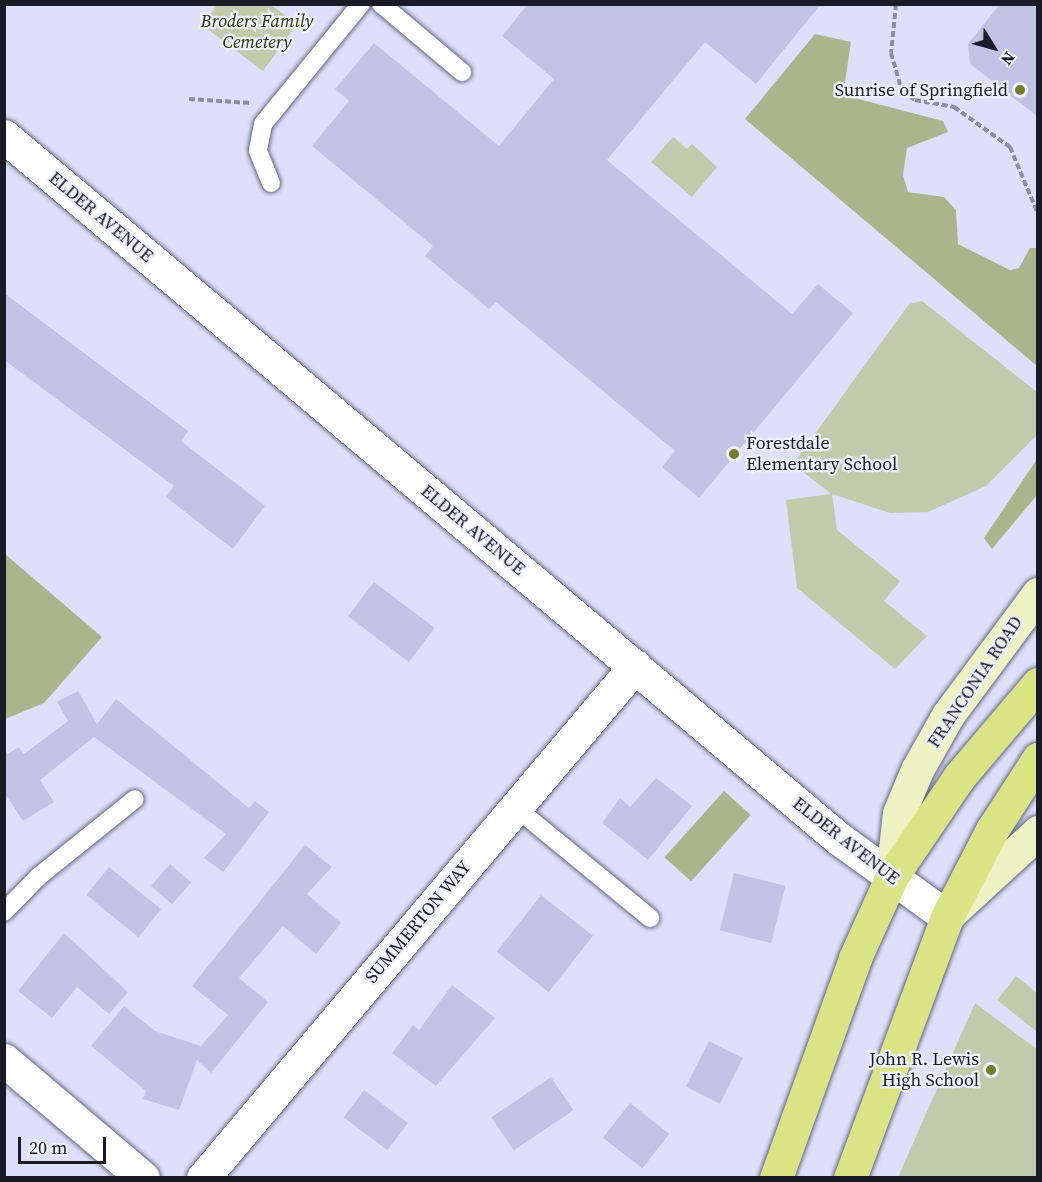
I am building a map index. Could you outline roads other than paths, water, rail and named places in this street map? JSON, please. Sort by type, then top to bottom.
[{"type":"main road","name":"FRANCONIA ROAD","points":[[892,876],[899,813],[917,770],[948,715],[1038,594]]},
{"type":"main road","name":"FRANCONIA ROAD","points":[[776,1178],[855,958],[892,876],[959,777],[1038,684]]},
{"type":"main road","points":[[850,1178],[947,917],[992,830],[1038,759]]},
{"type":"main road","points":[[947,917],[1038,832]]},
{"type":"street","name":"ELDER AVENUE","points":[[4,136],[635,666],[892,876],[947,917]]},
{"type":"street","name":"SUMMERTON WAY","points":[[203,1178],[635,666]]},
{"type":"street","points":[[4,1060],[143,1178]]},
{"type":"lane","points":[[271,183],[258,150],[269,114],[361,4]]},
{"type":"lane","points":[[381,4],[462,72]]},
{"type":"lane","points":[[4,912],[38,877],[135,799]]},
{"type":"lane","points":[[515,807],[650,918]]},
{"type":"place","name":"Sunrise of Springfield","points":[[1020,90]]},
{"type":"place","name":"Forestdale Elementary School","points":[[734,454]]},
{"type":"place","name":"John R. Lewis High School","points":[[991,1070]]},
{"type":"park label","name":"Broders Family Cemetery","points":[[257,32]]}]
